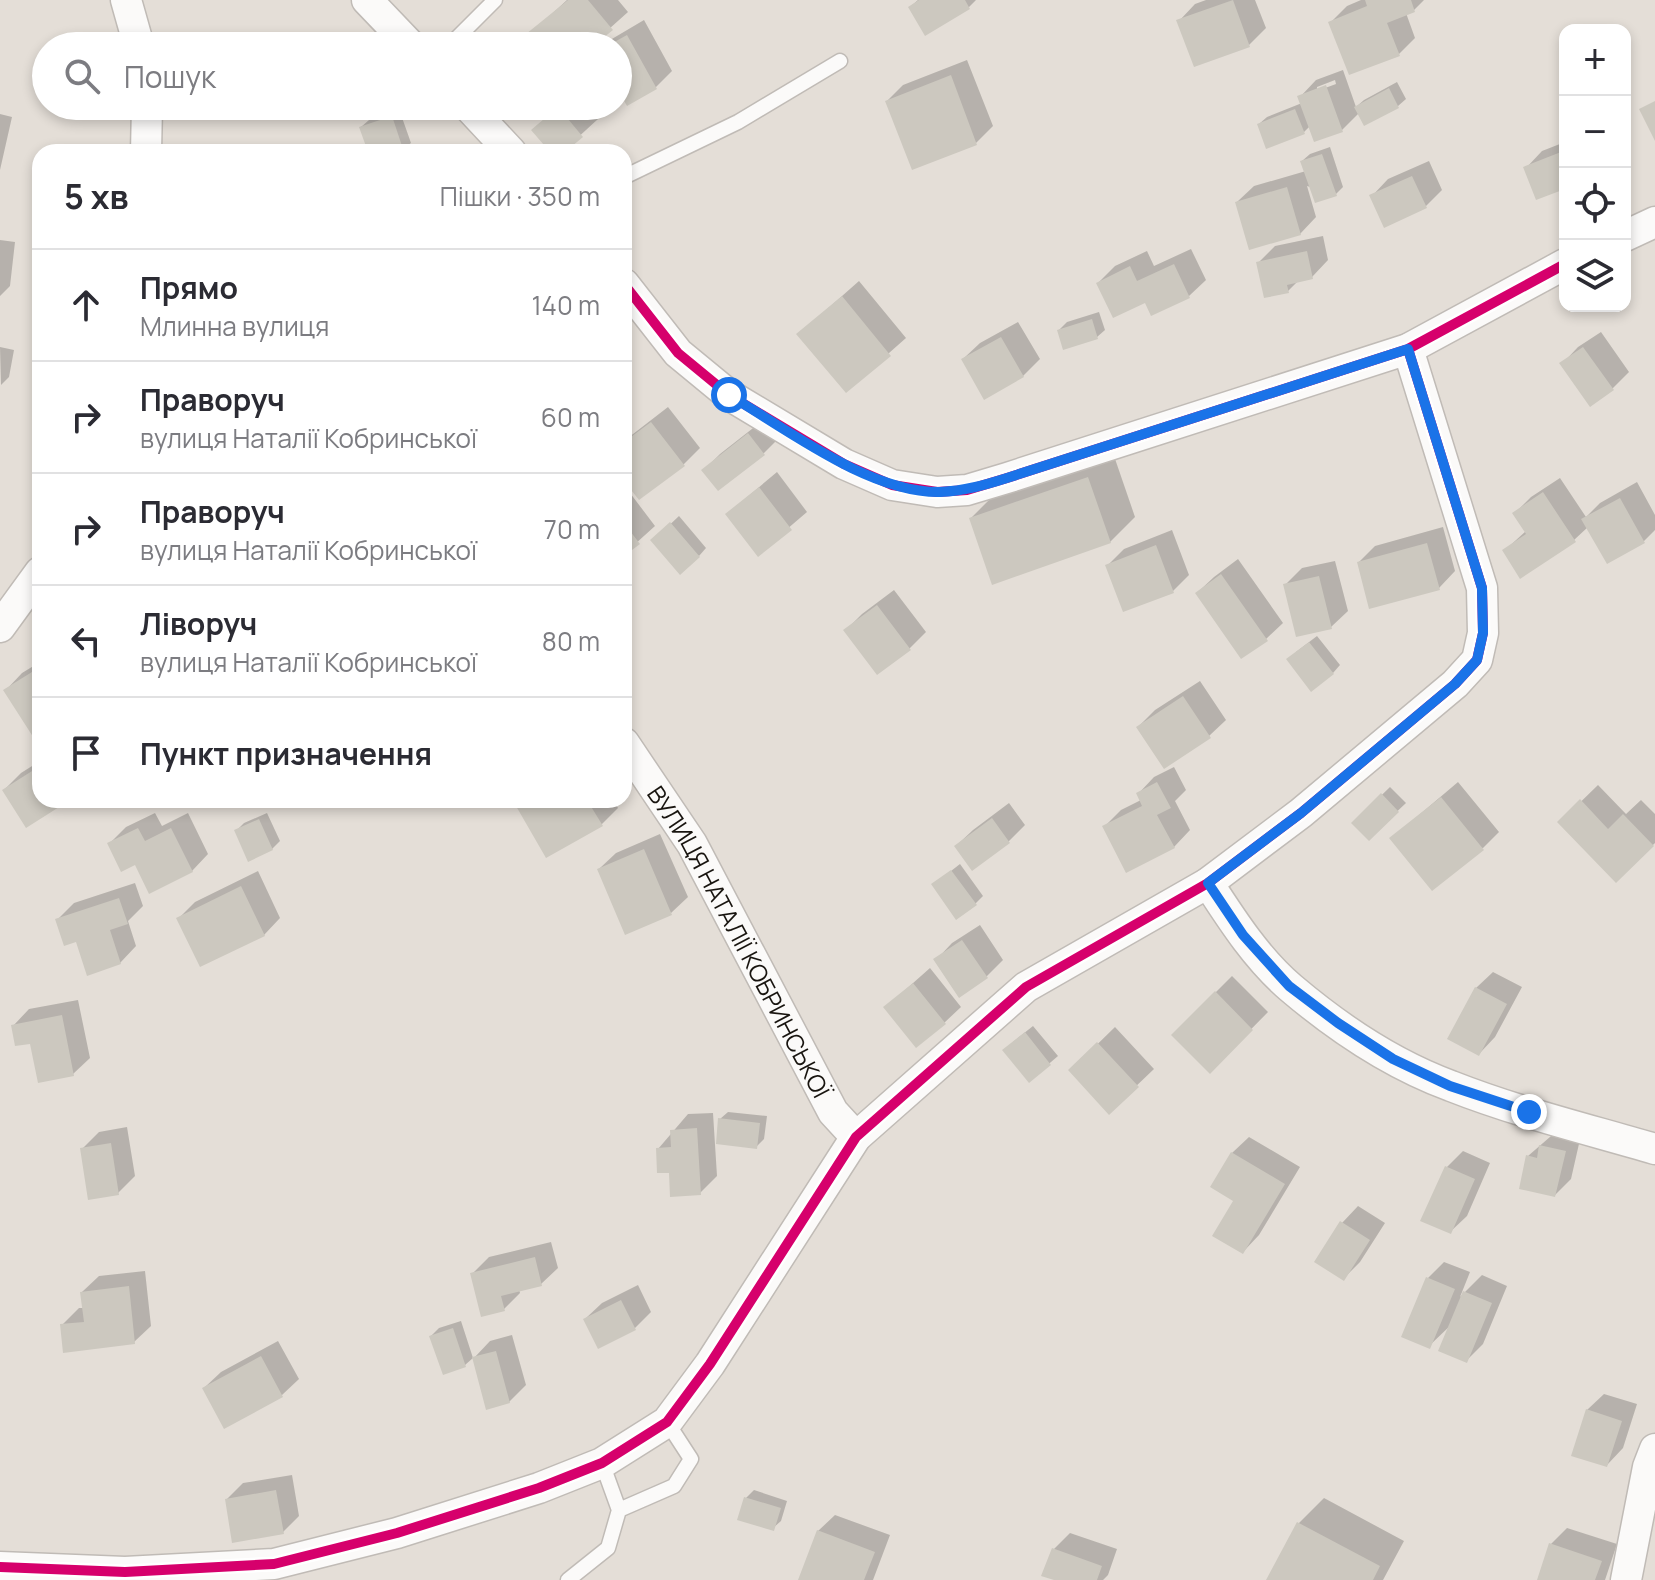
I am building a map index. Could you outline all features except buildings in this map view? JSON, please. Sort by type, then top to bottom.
[{"type":"street","points":[[126,0],[135,32]]},
{"type":"street","points":[[367,0],[398,32]]},
{"type":"street","points":[[146,144],[147,120]]},
{"type":"street","points":[[481,120],[504,144]]},
{"type":"street","points":[[1631,233],[1655,222]]},
{"type":"street","points":[[632,294],[678,353],[729,395],[844,464],[892,485],[937,492],[967,490],[1007,478],[1408,349],[1559,267]]},
{"type":"street","points":[[0,1567],[125,1572],[275,1572],[539,1488],[602,1463],[667,1422],[710,1364],[856,1137],[1026,987],[1208,883],[1313,803],[1455,684],[1477,660],[1483,633],[1482,588],[1408,349]]},
{"type":"street","points":[[0,627],[32,583]]},
{"type":"street","name":"ВУЛИЦЯ НАТАЛІЇ КОБРИНСЬКОЇ","points":[[632,755],[692,844],[833,1112],[856,1137]]},
{"type":"street","points":[[1208,883],[1243,935],[1289,986],[1393,1059],[1450,1086],[1655,1149]]},
{"type":"street","points":[[1626,1580],[1653,1462]]},
{"type":"lane","points":[[463,32],[495,0]]},
{"type":"lane","points":[[632,173],[738,122],[840,61]]},
{"type":"lane","points":[[619,1510],[674,1486],[691,1459],[667,1422]]},
{"type":"lane","points":[[568,1580],[608,1548],[619,1510],[602,1463]]},
{"type":"cycle path","points":[[632,294],[678,353],[729,395],[844,464],[892,485],[937,492],[967,490],[1007,478],[1408,349],[1559,267]]},
{"type":"cycle path","points":[[0,1567],[125,1572],[274,1564],[397,1533],[539,1488],[602,1463],[667,1422],[710,1364],[856,1137],[1026,987],[1208,883],[1301,813],[1455,684],[1477,660],[1483,633],[1482,588],[1408,349]]},
{"type":"route","points":[[729,395],[844,464],[892,485],[937,492],[967,490],[1408,349],[1482,588],[1483,633],[1477,660],[1455,684],[1301,813],[1208,883],[1243,935],[1289,986],[1338,1023],[1393,1059],[1450,1086],[1529,1112]]}]
